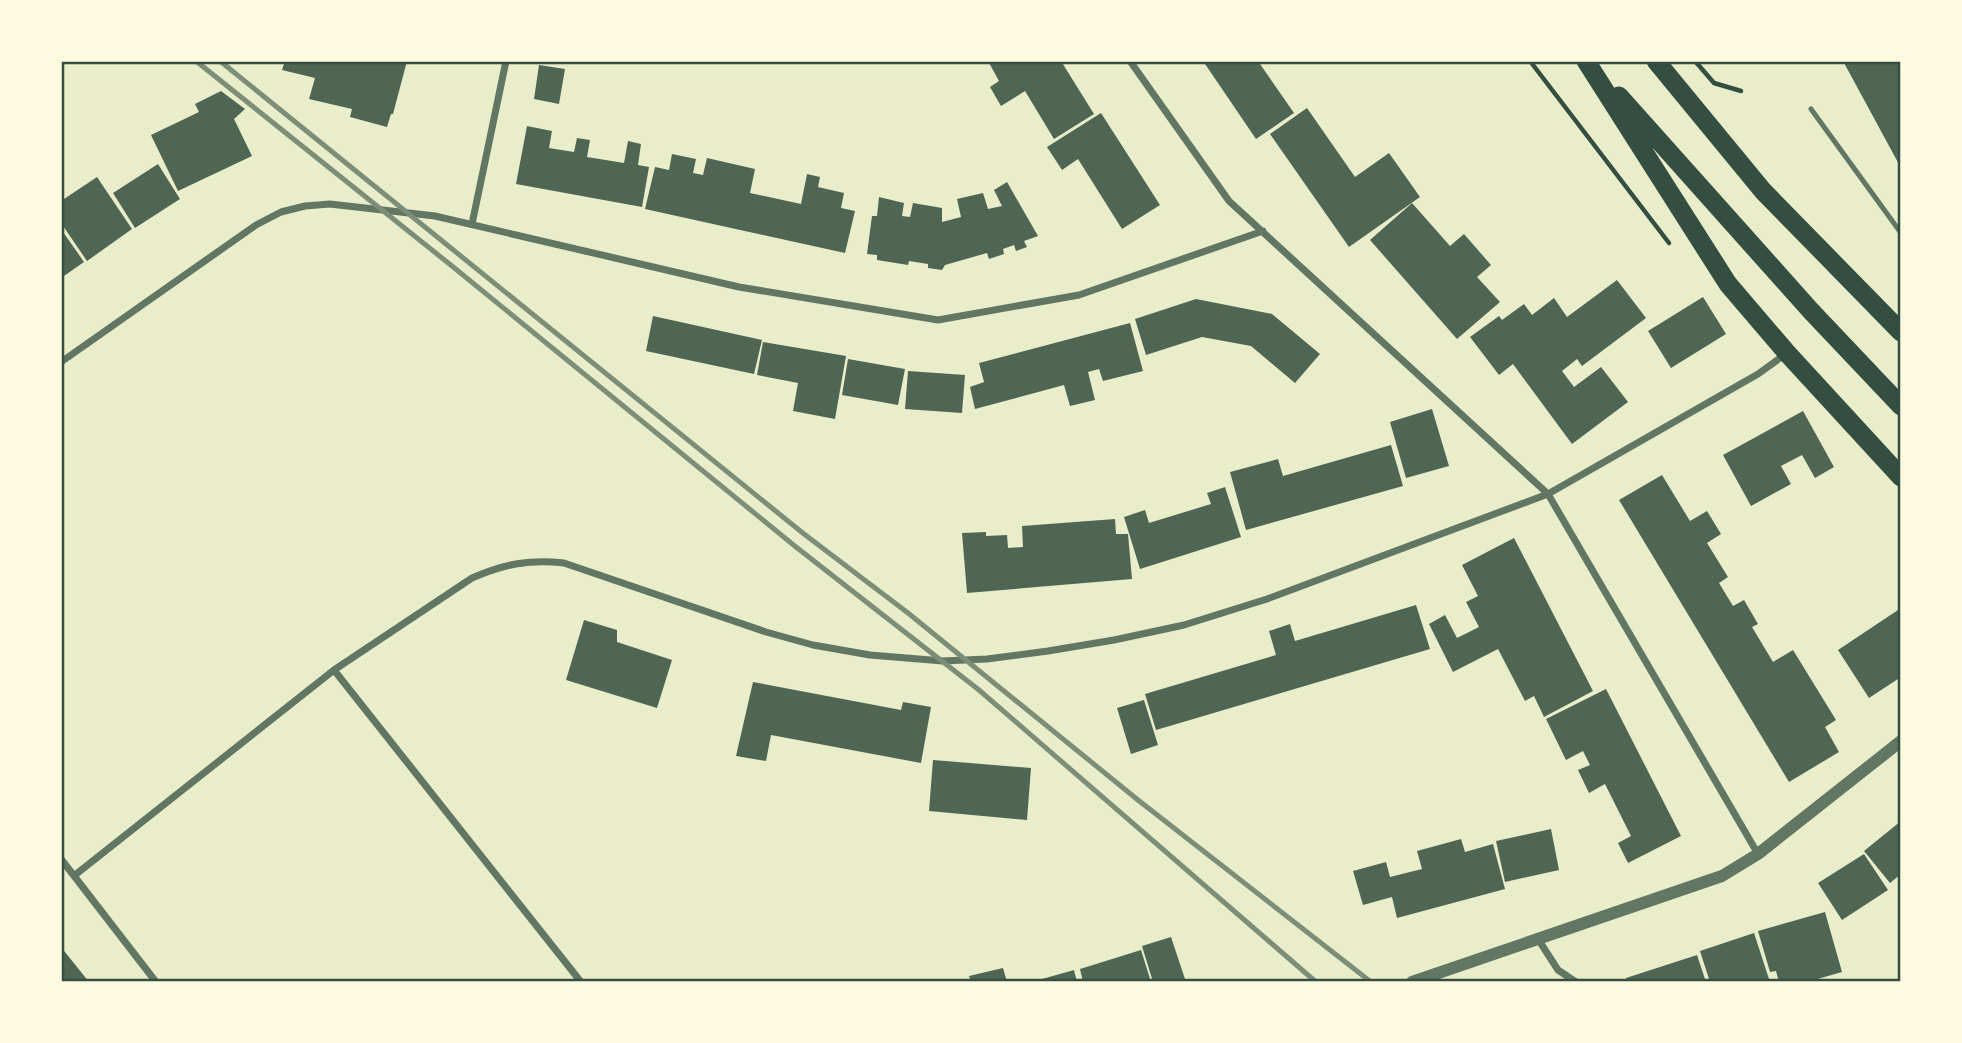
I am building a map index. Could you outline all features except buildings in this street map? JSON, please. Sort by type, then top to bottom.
[{"type":"highway","points":[[1587,61],[1728,284],[1901,478]]},
{"type":"highway","points":[[1587,61],[1811,311],[1901,406]]},
{"type":"highway","points":[[1656,61],[1763,191],[1901,332]]},
{"type":"street","points":[[472,224],[506,61]]},
{"type":"street","points":[[1130,61],[1229,201],[1548,494],[1758,854]]},
{"type":"street","points":[[61,362],[256,225],[281,212],[305,206],[352,205],[435,216],[739,287],[938,320],[1079,295],[1263,231]]},
{"type":"street","points":[[75,875],[334,670],[472,578],[492,569],[537,560],[564,563],[766,632],[813,645],[870,655],[933,661],[987,659],[1048,652],[1184,625],[1266,599],[1548,494],[1758,374],[1787,353]]},
{"type":"street","points":[[334,670],[581,982]]},
{"type":"street","points":[[1412,982],[1722,876],[1758,854],[1901,741]]},
{"type":"street","points":[[61,859],[155,982]]},
{"type":"street","points":[[1537,938],[1558,970],[1576,982]]},
{"type":"lane","points":[[1811,109],[1901,233]]},
{"type":"path","points":[[1530,61],[1669,243]]},
{"type":"path","points":[[1695,61],[1714,83],[1741,92]]},
{"type":"railway","points":[[196,61],[796,547],[979,690],[1316,982]]},
{"type":"railway","points":[[220,61],[804,534],[908,613],[1138,800],[1371,982]]}]
